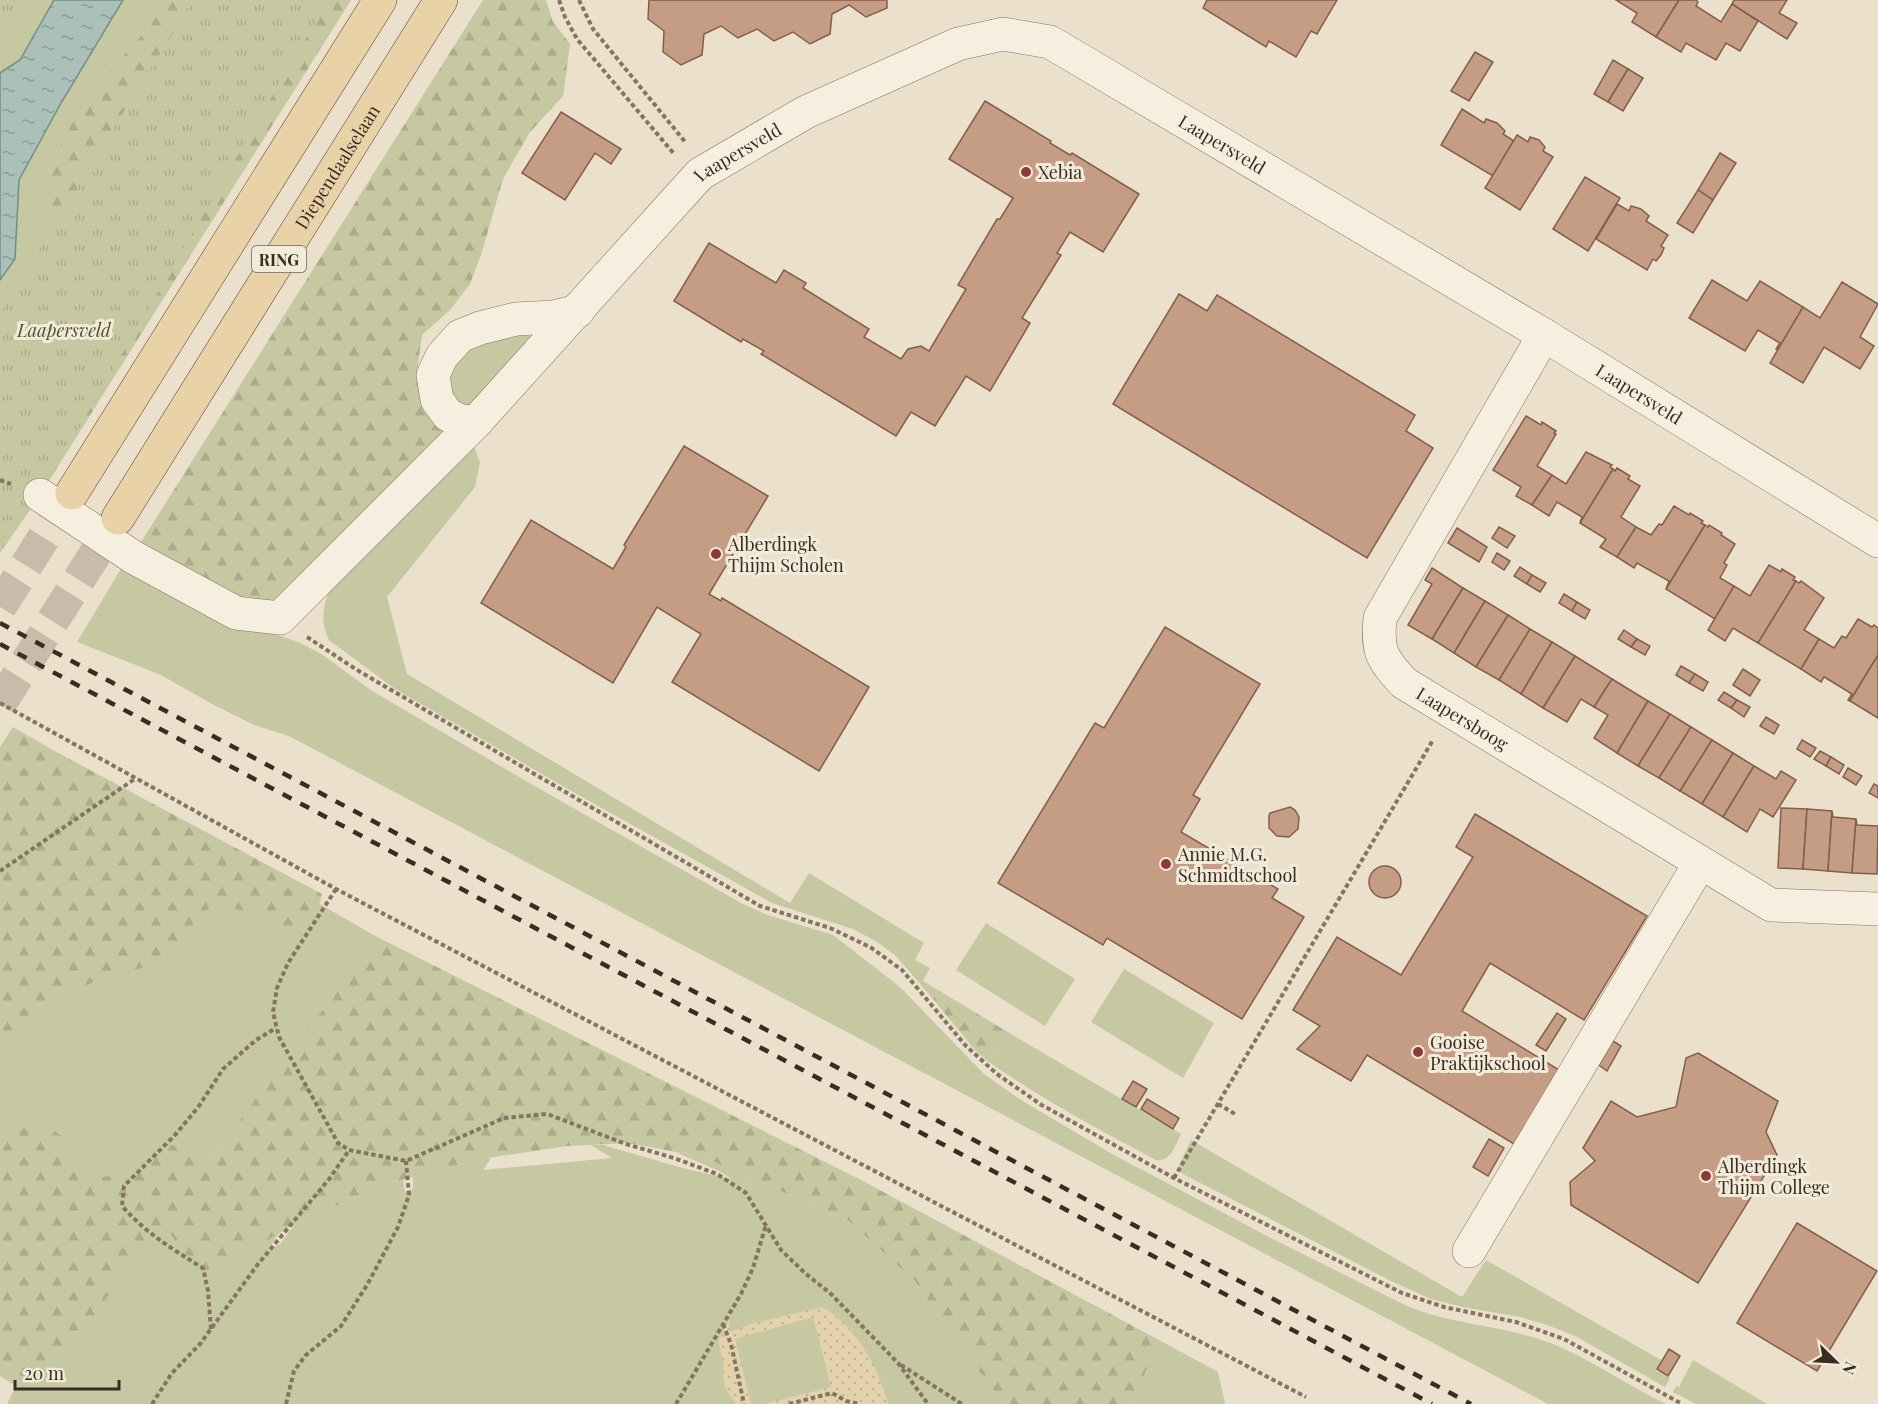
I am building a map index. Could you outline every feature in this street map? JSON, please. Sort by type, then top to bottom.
[{"type":"main road","name":"RING","points":[[72,493],[380,0]]},
{"type":"main road","name":"Diependaalselaan","points":[[118,518],[441,0]]},
{"type":"street","name":"Laapersveld","points":[[280,618],[477,420],[700,174],[806,112],[958,44],[1003,34],[1050,42],[1544,335],[1878,541]]},
{"type":"street","points":[[477,420],[463,422],[448,415],[437,400],[433,375],[442,356],[460,336],[480,328],[516,319],[555,317],[578,311]]},
{"type":"street","name":"Laapersboog","points":[[1544,335],[1380,618],[1378,641],[1387,664],[1404,682],[1450,711],[1771,905],[1878,909]]},
{"type":"street","points":[[40,495],[133,557],[236,613],[280,618]]},
{"type":"street","points":[[1469,1251],[1700,863]]},
{"type":"path","points":[[559,0],[565,17],[578,39],[670,151],[700,174]]},
{"type":"path","points":[[579,0],[593,28],[685,140],[700,174]]},
{"type":"path","points":[[280,618],[368,676],[760,906],[830,928],[870,947],[902,970],[966,1046],[997,1074],[1040,1104],[1174,1178],[1402,1293],[1444,1307],[1515,1322],[1564,1340],[1682,1404]]},
{"type":"path","points":[[0,703],[336,889],[1306,1397]]},
{"type":"path","points":[[1174,1178],[1450,711]]},
{"type":"path","points":[[0,871],[136,778]]},
{"type":"path","points":[[336,889],[284,972],[277,988],[273,1012],[279,1037],[338,1143],[349,1150],[406,1161],[504,1118],[547,1114],[717,1174],[746,1193],[781,1250],[830,1293],[898,1363],[928,1404]]},
{"type":"path","points":[[212,1329],[203,1268],[152,1236],[139,1225],[122,1206],[124,1186],[176,1134],[199,1106],[223,1069],[256,1040],[276,1028]]},
{"type":"path","points":[[1218,1104],[1235,1114]]},
{"type":"path","points":[[152,1404],[172,1373],[212,1329],[258,1264],[330,1178],[349,1150]]},
{"type":"path","points":[[286,1404],[294,1371],[306,1355],[341,1326],[367,1285],[398,1227],[409,1196],[406,1161]]},
{"type":"path","points":[[676,1404],[753,1268],[766,1225]]},
{"type":"path","points":[[723,1324],[731,1344],[744,1404]]},
{"type":"path","points":[[898,1363],[962,1404]]},
{"type":"path","points":[[789,1404],[832,1394],[846,1401],[860,1404]]},
{"type":"green space","points":[[0,0],[24,0],[0,33]]},
{"type":"green space","points":[[6,0],[164,0],[151,25],[86,96],[57,227],[0,319],[0,9]]},
{"type":"green space","points":[[164,0],[239,0],[57,227],[43,179],[86,96],[151,25]]},
{"type":"green space","name":"Laapersveld","points":[[193,0],[328,0],[40,495],[0,553],[0,313]]},
{"type":"green space","points":[[306,0],[351,0],[40,495],[0,553]]},
{"type":"green space","points":[[483,0],[546,0],[553,22],[570,44],[563,96],[530,132],[503,179],[470,284],[450,310],[422,335],[418,364],[420,386],[460,429],[286,602],[260,609],[136,550]]},
{"type":"green space","points":[[524,334],[532,337],[479,409],[461,407],[448,387],[450,363],[478,342]]},
{"type":"green space","points":[[471,440],[480,462],[475,487],[387,597],[407,674],[790,903],[809,873],[924,943],[915,960],[930,968],[923,981],[938,990],[933,999],[896,956],[877,942],[853,929],[772,903],[395,689],[329,640],[325,631],[323,614],[326,598],[337,574]]},
{"type":"green space","points":[[125,562],[237,620],[298,642],[323,655],[372,691],[741,903],[765,914],[833,935],[900,987],[984,1074],[1021,1100],[1112,1154],[1269,1237],[1405,1305],[1440,1317],[1548,1342],[1579,1356],[1666,1404],[1548,1404],[289,736],[254,725],[161,675],[77,642]]},
{"type":"green space","points":[[13,727],[377,937],[164,1222],[245,1253],[279,1233],[267,1251],[280,1244],[295,1224],[383,1185],[403,1180],[405,1192],[413,1189],[413,1177],[481,1159],[491,1158],[483,1170],[612,1158],[591,1145],[603,1145],[686,1169],[732,1179],[675,1152],[703,1157],[849,1221],[915,1281],[953,1338],[1002,1404],[7,1404],[16,1386],[0,1376],[0,747]]},
{"type":"green space","points":[[17,731],[322,894],[320,902],[294,935],[273,928],[246,911],[212,905],[194,922],[182,948],[161,963],[100,979],[49,1002],[0,1043],[0,912],[3,908],[0,896],[0,757]]},
{"type":"green space","points":[[986,923],[1075,979],[1045,1026],[956,970]]},
{"type":"green space","points":[[377,937],[861,1180],[1159,1340],[1132,1404],[1002,1404],[953,1338],[915,1281],[849,1221],[703,1157],[628,1143],[567,1146],[481,1159],[383,1185],[295,1224],[245,1253],[196,1275],[168,1229],[136,1257],[95,1314],[51,1367],[19,1387],[0,1375],[0,1123],[45,1125],[65,1138],[70,1157],[88,1182],[114,1174],[168,1145],[192,1147],[207,1164]]},
{"type":"green space","points":[[1124,969],[1214,1023],[1183,1078],[1091,1022]]},
{"type":"green space","points":[[938,990],[1006,1031],[994,1054],[986,1060],[975,1050],[933,999]]},
{"type":"green space","points":[[1006,1031],[1181,1134],[1172,1152],[1161,1160],[1156,1160],[1069,1113],[986,1060],[999,1048]]},
{"type":"green space","points":[[1191,1140],[1462,1297],[1486,1260],[1661,1360],[1656,1370],[1670,1378],[1665,1387],[1577,1337],[1550,1326],[1520,1317],[1431,1299],[1391,1281],[1181,1173],[1179,1165]]},
{"type":"green space","points":[[1159,1340],[1218,1372],[1225,1404],[1132,1404]]},
{"type":"green space","points":[[1693,1360],[1767,1404],[1696,1404],[1673,1392],[1676,1386],[1679,1387]]},
{"type":"sand","points":[[822,1307],[845,1325],[864,1349],[872,1362],[888,1404],[764,1404],[831,1387],[813,1317],[735,1339],[751,1404],[736,1404],[724,1386],[723,1361],[718,1341],[730,1319],[731,1332],[753,1323]]},
{"type":"water","points":[[54,0],[123,0],[61,103],[19,180],[15,259],[0,280],[0,73],[20,60]]},
{"type":"building","points":[[649,0],[887,0],[887,8],[866,17],[849,5],[832,14],[830,34],[810,44],[793,32],[774,41],[757,29],[738,38],[721,26],[704,34],[702,55],[681,65],[663,52],[664,31],[648,19]]},
{"type":"building","points":[[1207,0],[1337,0],[1317,34],[1311,31],[1296,57],[1269,41],[1266,47],[1203,8]]},
{"type":"building","points":[[1616,0],[1679,0],[1656,37],[1632,22],[1637,13]]},
{"type":"building","points":[[1679,0],[1696,0],[1698,2],[1696,6],[1721,22],[1732,4],[1758,21],[1740,51],[1726,43],[1716,60],[1686,43],[1681,52],[1656,37]]},
{"type":"building","points":[[1734,0],[1787,0],[1779,13],[1797,23],[1787,39],[1732,4]]},
{"type":"building","points":[[1475,52],[1493,62],[1469,101],[1451,91]]},
{"type":"building","points":[[1613,60],[1628,69],[1608,102],[1594,94]]},
{"type":"building","points":[[1628,69],[1643,78],[1623,111],[1608,102]]},
{"type":"building","points":[[985,101],[1051,141],[1050,143],[1070,155],[1072,153],[1139,194],[1103,252],[1070,232],[1057,253],[1061,255],[1022,318],[1030,323],[990,391],[966,376],[935,426],[911,412],[896,436],[761,354],[764,351],[743,339],[741,342],[674,301],[709,243],[776,283],[784,270],[806,283],[803,288],[869,329],[864,337],[901,359],[908,349],[921,346],[929,351],[966,289],[958,285],[997,219],[1000,219],[1013,198],[949,159]]},
{"type":"building","points":[[1462,109],[1484,123],[1486,119],[1497,123],[1505,131],[1503,134],[1514,141],[1493,176],[1441,145]]},
{"type":"building","points":[[561,112],[621,149],[611,164],[595,153],[565,200],[522,173]]},
{"type":"building","points":[[1517,135],[1528,142],[1530,137],[1539,140],[1545,147],[1543,151],[1553,157],[1520,210],[1485,188]]},
{"type":"building","points":[[1720,153],[1736,163],[1713,200],[1698,190]]},
{"type":"building","points":[[1585,177],[1620,198],[1588,251],[1553,229]]},
{"type":"building","points":[[1698,190],[1713,200],[1693,233],[1677,223]]},
{"type":"building","points":[[1617,204],[1629,211],[1631,206],[1641,209],[1649,216],[1646,221],[1668,235],[1661,246],[1664,248],[1661,255],[1656,261],[1653,259],[1647,270],[1596,239]]},
{"type":"building","points":[[1712,280],[1747,301],[1760,281],[1803,307],[1778,350],[1776,349],[1780,343],[1758,330],[1745,351],[1689,318]]},
{"type":"building","points":[[1842,282],[1878,304],[1860,337],[1874,346],[1860,369],[1824,347],[1803,383],[1770,363],[1803,307],[1820,318]]},
{"type":"building","points":[[1179,294],[1207,311],[1217,295],[1415,415],[1406,431],[1433,448],[1367,558],[1113,404]]},
{"type":"building","points":[[1526,416],[1556,431],[1537,466],[1552,475],[1532,505],[1516,496],[1521,487],[1493,470]]},
{"type":"building","points":[[684,446],[768,496],[709,594],[721,601],[722,598],[869,687],[819,771],[672,682],[701,634],[657,607],[613,683],[481,603],[531,520],[613,569],[626,547],[624,545]]},
{"type":"building","points":[[1586,452],[1612,465],[1610,467],[1613,469],[1580,523],[1582,517],[1557,502],[1549,516],[1532,505],[1552,475],[1566,484]]},
{"type":"building","points":[[1617,468],[1630,476],[1628,479],[1640,486],[1621,517],[1636,527],[1617,557],[1600,547],[1606,539],[1580,523],[1613,469],[1615,471]]},
{"type":"building","points":[[1674,506],[1689,515],[1690,513],[1703,521],[1701,523],[1705,525],[1666,589],[1669,581],[1637,563],[1634,568],[1617,557],[1636,527],[1651,535],[1659,524],[1662,525]]},
{"type":"building","points":[[1705,525],[1722,533],[1721,535],[1735,544],[1724,563],[1727,565],[1720,578],[1734,586],[1715,619],[1666,589]]},
{"type":"building","points":[[1499,527],[1515,536],[1507,548],[1492,538]]},
{"type":"building","points":[[1457,528],[1487,547],[1479,562],[1448,543]]},
{"type":"building","points":[[1497,553],[1510,561],[1504,570],[1492,562]]},
{"type":"building","points":[[1769,565],[1781,572],[1782,569],[1795,577],[1793,580],[1796,581],[1758,643],[1733,628],[1725,641],[1708,630],[1734,586],[1750,596]]},
{"type":"building","points":[[1520,567],[1532,575],[1527,584],[1514,576]]},
{"type":"building","points":[[1432,568],[1463,588],[1432,639],[1408,625],[1432,584],[1425,580]]},
{"type":"building","points":[[1532,575],[1546,583],[1540,592],[1527,584]]},
{"type":"building","points":[[1796,581],[1799,583],[1801,581],[1824,598],[1804,630],[1819,639],[1801,669],[1758,643]]},
{"type":"building","points":[[1463,588],[1485,601],[1454,653],[1432,639]]},
{"type":"building","points":[[1564,594],[1577,602],[1572,611],[1559,603]]},
{"type":"building","points":[[1485,601],[1508,615],[1476,667],[1454,653]]},
{"type":"building","points":[[1577,602],[1590,610],[1585,619],[1572,611]]},
{"type":"building","points":[[1508,615],[1530,629],[1499,680],[1476,667]]},
{"type":"building","points":[[1858,619],[1878,628],[1878,655],[1850,701],[1848,700],[1852,694],[1824,677],[1821,682],[1801,669],[1819,639],[1834,648],[1842,636],[1846,638]]},
{"type":"building","points":[[1165,627],[1260,684],[1193,795],[1200,799],[1181,832],[1278,889],[1272,898],[1304,917],[1242,1019],[1107,938],[1103,945],[998,883],[1095,723],[1104,728]]},
{"type":"building","points":[[1530,629],[1552,642],[1521,694],[1499,680]]},
{"type":"building","points":[[1624,630],[1637,639],[1631,647],[1618,639]]},
{"type":"building","points":[[1637,639],[1650,646],[1645,655],[1631,647]]},
{"type":"building","points":[[1552,642],[1575,656],[1543,708],[1521,694]]},
{"type":"building","points":[[1878,655],[1878,718],[1850,701]]},
{"type":"building","points":[[1575,656],[1612,679],[1594,707],[1581,699],[1567,722],[1543,708]]},
{"type":"building","points":[[1681,666],[1695,674],[1689,683],[1676,675]]},
{"type":"building","points":[[1743,669],[1760,680],[1750,696],[1733,685]]},
{"type":"building","points":[[1695,674],[1708,682],[1703,691],[1689,683]]},
{"type":"building","points":[[1612,679],[1648,701],[1617,753],[1594,738],[1608,715],[1594,707]]},
{"type":"building","points":[[1724,692],[1737,700],[1731,708],[1718,700]]},
{"type":"building","points":[[1737,700],[1750,707],[1744,717],[1731,708]]},
{"type":"building","points":[[1648,701],[1670,714],[1638,766],[1617,753]]},
{"type":"building","points":[[1670,714],[1691,727],[1659,778],[1638,766]]},
{"type":"building","points":[[1766,717],[1779,725],[1774,734],[1760,726]]},
{"type":"building","points":[[1691,727],[1712,740],[1680,791],[1659,778]]},
{"type":"building","points":[[1712,740],[1733,753],[1702,804],[1680,791]]},
{"type":"building","points":[[1802,740],[1816,748],[1810,757],[1797,749]]},
{"type":"building","points":[[1820,751],[1831,757],[1826,766],[1814,759]]},
{"type":"building","points":[[1733,753],[1754,766],[1723,817],[1702,804]]},
{"type":"building","points":[[1831,757],[1844,765],[1839,774],[1826,766]]},
{"type":"building","points":[[1754,766],[1776,779],[1781,771],[1796,780],[1773,817],[1760,809],[1747,832],[1723,817]]},
{"type":"building","points":[[1848,768],[1862,776],[1856,785],[1843,777]]},
{"type":"building","points":[[1874,784],[1878,786],[1878,798],[1869,793]]},
{"type":"building","points":[[1290,807],[1299,817],[1298,829],[1289,837],[1277,836],[1269,828],[1270,813]]},
{"type":"building","points":[[1781,808],[1807,809],[1803,869],[1778,868]]},
{"type":"building","points":[[1807,809],[1832,811],[1828,871],[1803,869]]},
{"type":"building","points":[[1832,811],[1833,817],[1856,819],[1852,873],[1828,871]]},
{"type":"building","points":[[1475,814],[1647,916],[1584,1020],[1490,963],[1462,1011],[1564,1073],[1519,1147],[1367,1055],[1351,1081],[1297,1049],[1320,1026],[1293,1010],[1337,937],[1401,975],[1473,857],[1456,847]]},
{"type":"building","points":[[1856,819],[1857,825],[1878,826],[1877,874],[1852,873]]},
{"type":"building","points":[[1385,866],[1396,871],[1401,882],[1396,893],[1385,898],[1374,893],[1369,882],[1374,871]]},
{"type":"building","points":[[1557,1013],[1566,1019],[1546,1051],[1536,1045]]},
{"type":"building","points":[[1613,1041],[1621,1046],[1607,1071],[1599,1065]]},
{"type":"building","points":[[1698,1053],[1778,1101],[1766,1132],[1777,1155],[1698,1283],[1571,1205],[1570,1182],[1595,1161],[1583,1148],[1611,1101],[1637,1117],[1676,1107],[1686,1058]]},
{"type":"building","points":[[1133,1081],[1147,1089],[1136,1107],[1122,1099]]},
{"type":"building","points":[[1147,1099],[1179,1118],[1173,1129],[1141,1109]]},
{"type":"building","points":[[1489,1139],[1504,1148],[1488,1176],[1473,1167]]},
{"type":"building","points":[[1797,1223],[1877,1271],[1817,1371],[1737,1323]]},
{"type":"building","points":[[1669,1349],[1680,1356],[1668,1376],[1657,1369]]},
{"type":"tunnel","points":[[0,607],[72,493]]},
{"type":"tunnel","points":[[0,704],[118,518]]},
{"type":"railway","points":[[0,623],[1471,1404]]},
{"type":"railway","points":[[0,644],[1432,1404]]},
{"type":"place","name":"Xebia","points":[[1026,172]]},
{"type":"place","name":"Alberdingk Thijm Scholen","points":[[716,554]]},
{"type":"place","name":"Annie M.G. Schmidtschool","points":[[1166,864]]},
{"type":"place","name":"Gooise Praktijkschool","points":[[1418,1052]]},
{"type":"place","name":"Alberdingk Thijm College","points":[[1706,1176]]}]
